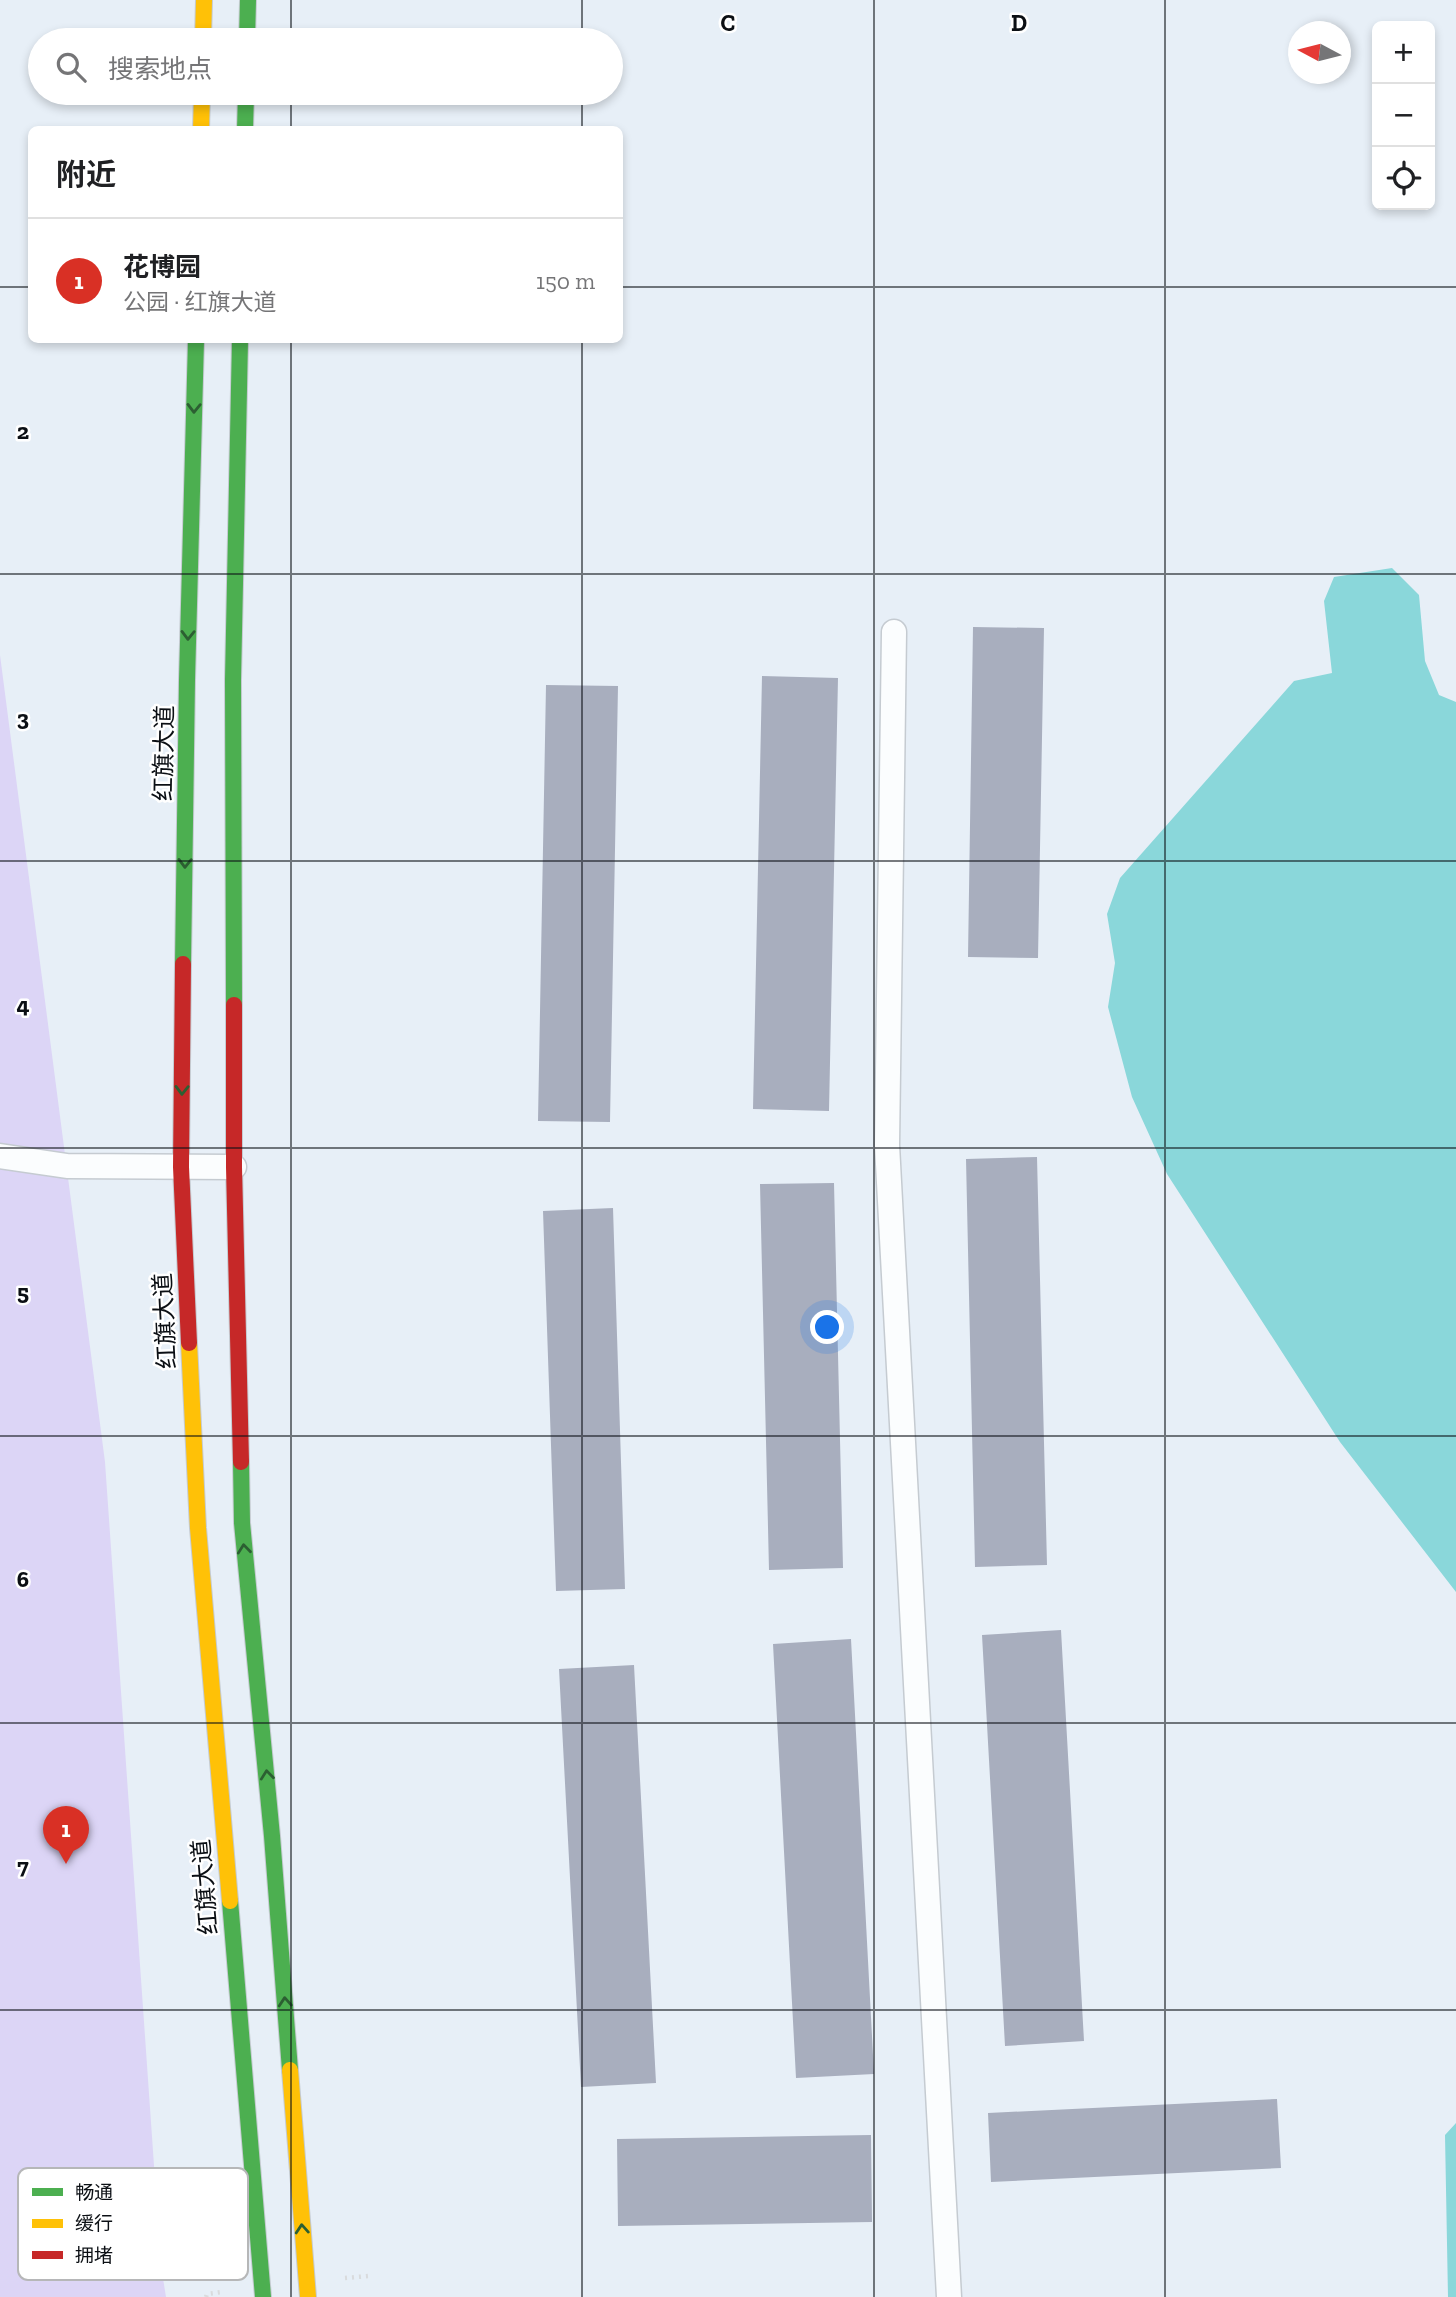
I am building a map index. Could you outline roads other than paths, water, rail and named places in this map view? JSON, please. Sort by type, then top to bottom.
[{"type":"main road","points":[[203,28],[204,0]]},
{"type":"main road","points":[[247,28],[248,0]]},
{"type":"main road","points":[[201,126],[202,105]]},
{"type":"main road","points":[[245,126],[246,105]]},
{"type":"main road","name":"红旗大道","points":[[196,343],[187,680],[181,1167],[198,1528],[263,2297]]},
{"type":"main road","points":[[240,343],[233,680],[234,1167],[242,1523],[272,1836],[308,2297]]},
{"type":"lane","points":[[894,632],[887,1145],[948,2297]]},
{"type":"lane","points":[[0,1156],[67,1166],[234,1167]]},
{"type":"water","points":[[1392,568],[1419,595],[1425,661],[1439,695],[1456,702],[1456,1592],[1340,1442],[1167,1174],[1132,1097],[1108,1007],[1115,963],[1107,914],[1120,878],[1294,681],[1332,673],[1324,601],[1334,577]]},
{"type":"water","points":[[1456,2123],[1456,2297],[1448,2297],[1445,2135]]},
{"type":"place","name":"花博园","points":[[66,1864]]}]
